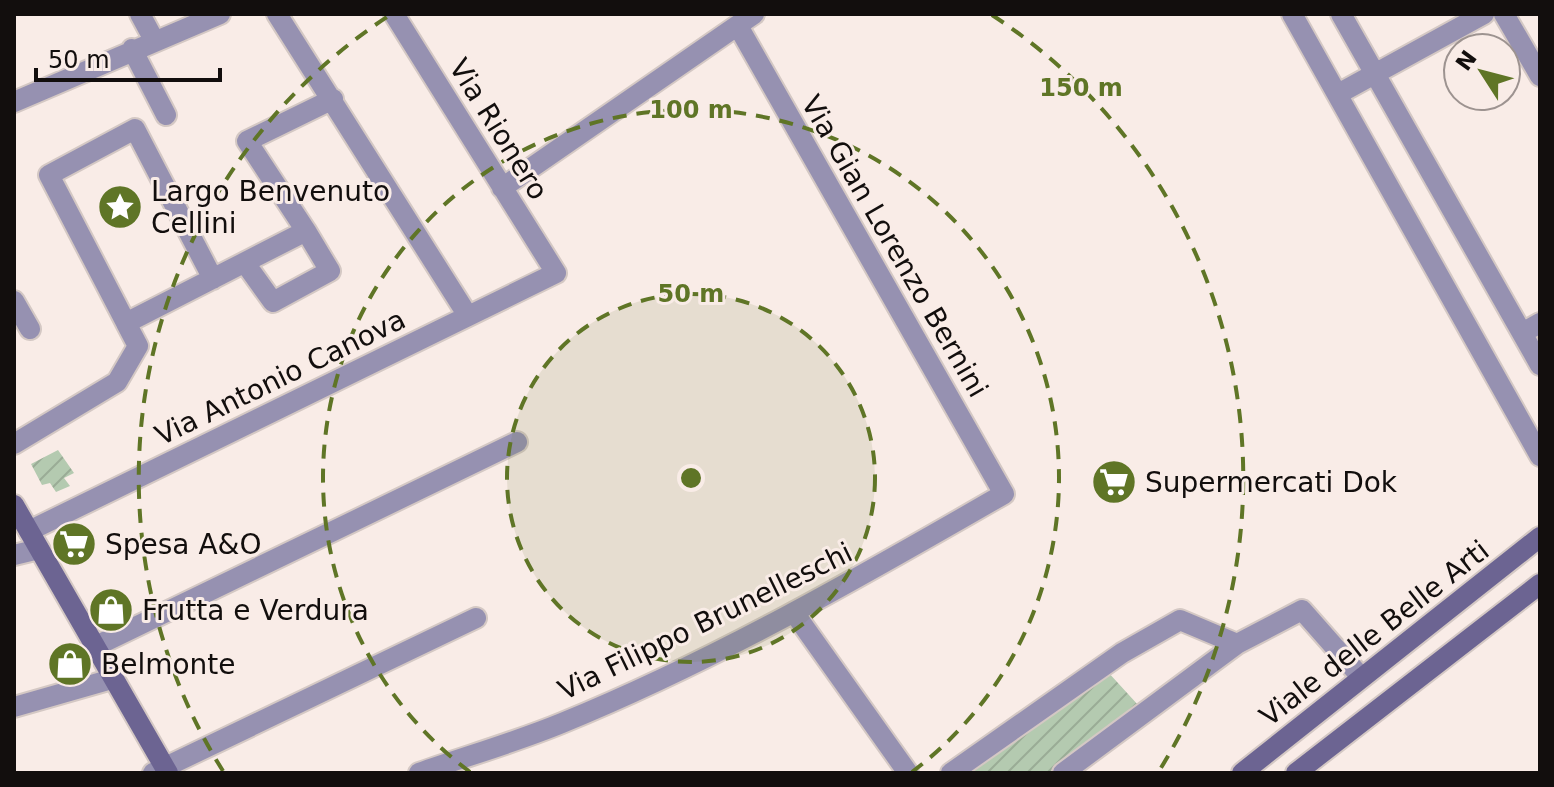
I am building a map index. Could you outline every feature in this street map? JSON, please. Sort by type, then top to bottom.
[{"type":"street","points":[[140,14],[154,40]]},
{"type":"street","points":[[14,102],[220,14]]},
{"type":"street","points":[[277,14],[468,316]]},
{"type":"street","name":"Via Rionero","points":[[394,14],[556,273]]},
{"type":"street","points":[[1292,14],[1540,456]]},
{"type":"street","points":[[1341,14],[1531,328],[1540,365]]},
{"type":"street","points":[[1338,94],[1484,14]]},
{"type":"street","points":[[1504,14],[1540,76]]},
{"type":"street","points":[[502,188],[746,20]]},
{"type":"street","name":"Via Gian Lorenzo Bernini","points":[[746,20],[1004,494]]},
{"type":"street","points":[[132,49],[166,115]]},
{"type":"street","points":[[245,263],[273,302],[330,271],[247,141],[333,99]]},
{"type":"street","points":[[14,444],[117,382],[138,346],[49,175],[135,129],[213,279]]},
{"type":"street","points":[[126,323],[306,231]]},
{"type":"street","name":"Via Antonio Canova","points":[[14,555],[34,540],[556,273]]},
{"type":"street","points":[[14,301],[30,329]]},
{"type":"street","points":[[94,647],[517,442]]},
{"type":"street","name":"Via Filippo Brunelleschi","points":[[419,773],[560,724],[795,614],[1004,494]]},
{"type":"street","points":[[14,505],[163,772],[476,618]]},
{"type":"street","name":"Viale delle Belle Arti","points":[[1242,773],[1540,537]]},
{"type":"street","points":[[1296,773],[1540,584]]},
{"type":"street","points":[[1063,773],[1237,644],[1302,610],[1361,677]]},
{"type":"street","points":[[795,614],[908,773]]},
{"type":"street","points":[[951,773],[1122,653],[1180,620],[1237,644]]},
{"type":"street","points":[[14,707],[112,679]]},
{"type":"green space","points":[[58,450],[74,473],[64,478],[70,486],[56,492],[50,483],[42,485],[31,464]]},
{"type":"green space","points":[[1107,671],[1139,706],[1048,773],[968,773]]},
{"type":"place","name":"Largo Benvenuto Cellini","points":[[120,207]]},
{"type":"place","name":"Supermercati Dok","points":[[1114,482]]},
{"type":"place","name":"Spesa A&O","points":[[74,544]]},
{"type":"place","name":"Frutta e Verdura","points":[[111,610]]},
{"type":"place","name":"Belmonte","points":[[70,664]]}]
